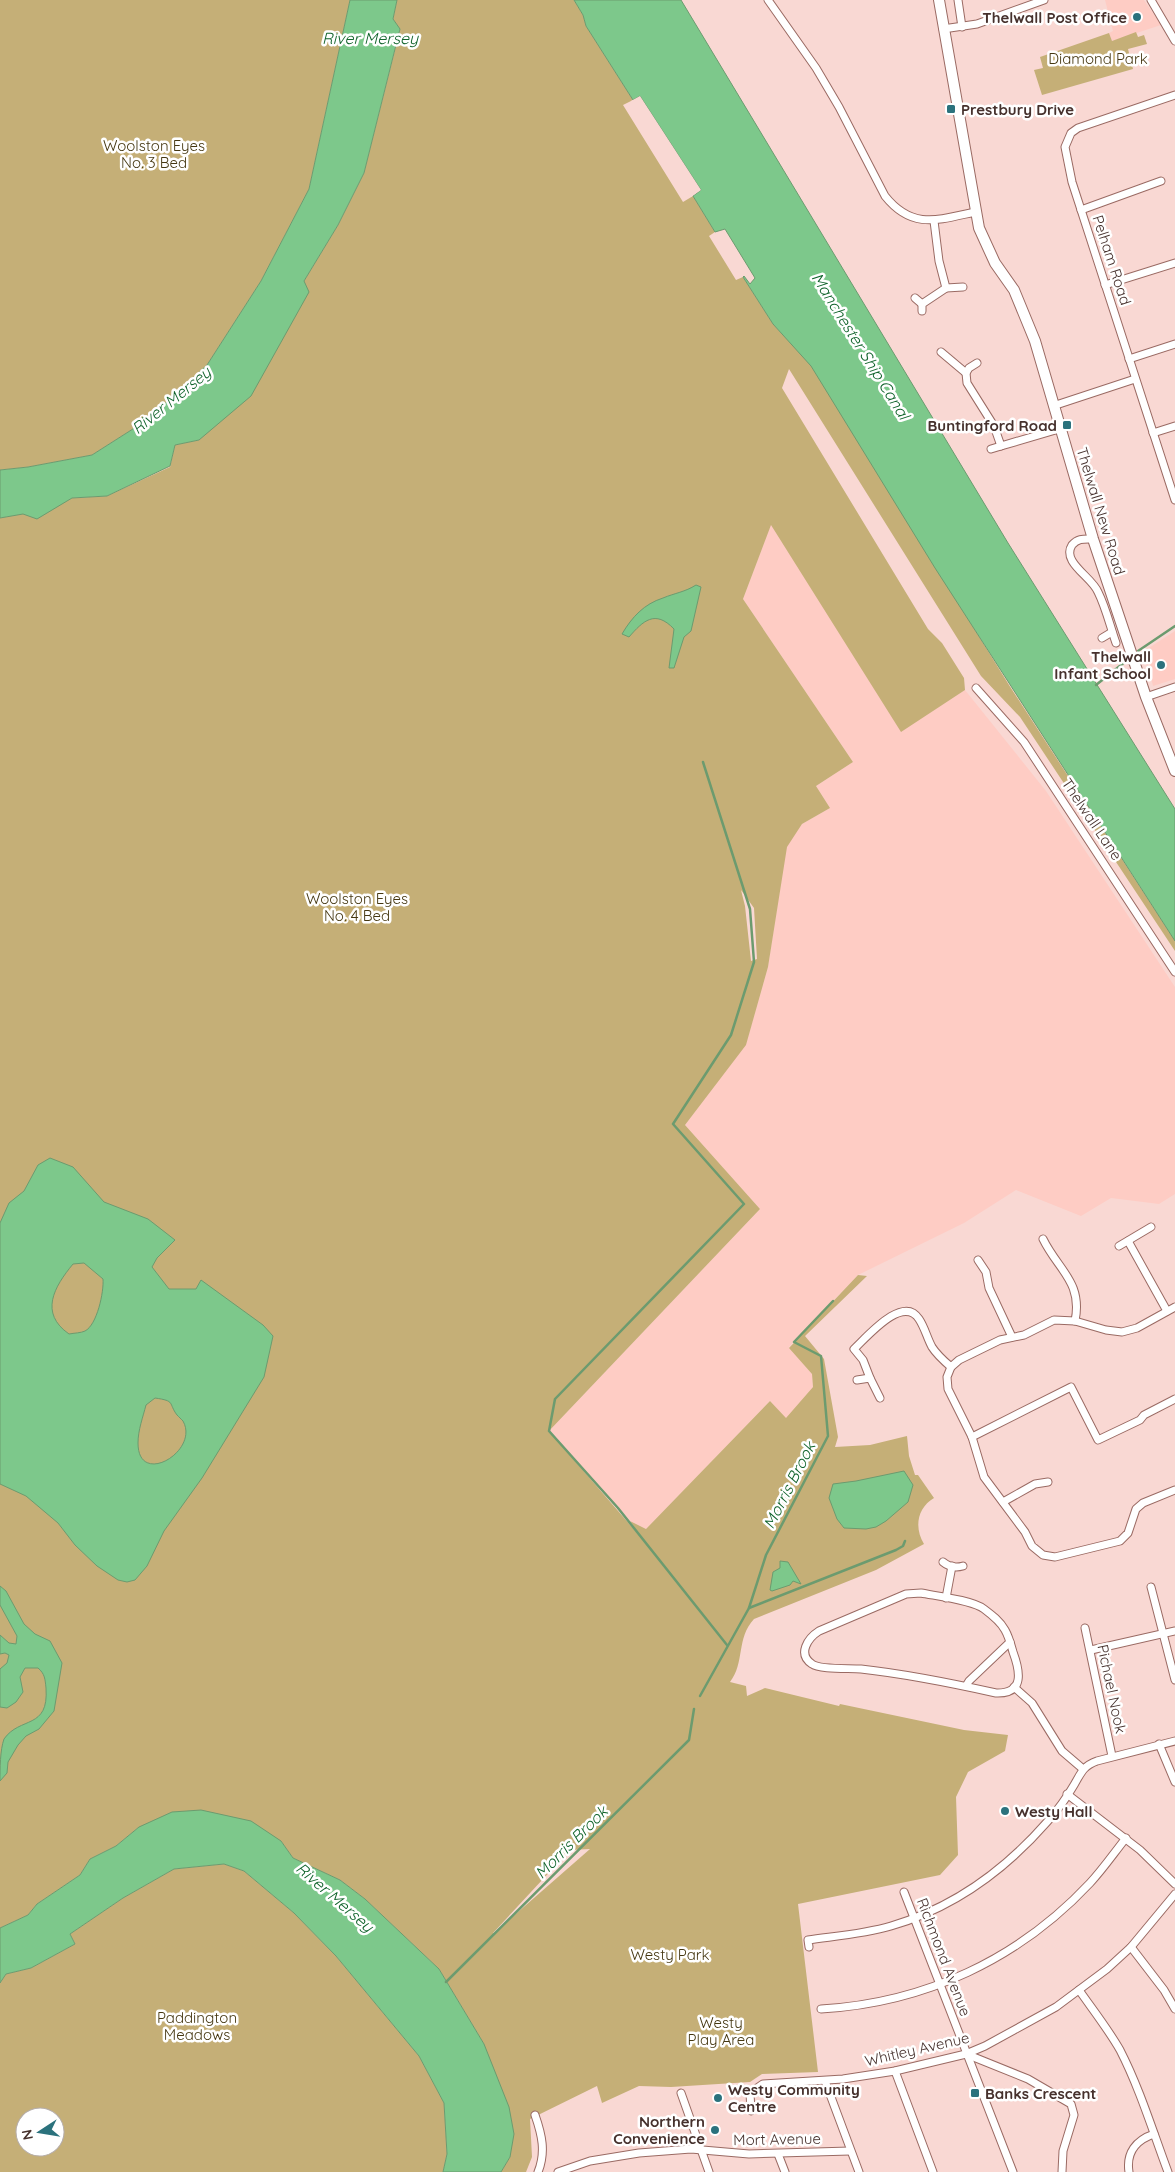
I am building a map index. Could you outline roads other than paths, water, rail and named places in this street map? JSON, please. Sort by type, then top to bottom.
[{"type":"main road","name":"Thelwall New Road","points":[[939,0],[975,212],[986,245],[995,263],[1014,290],[1035,341],[1059,429],[1093,539],[1146,697],[1175,771]]},
{"type":"street","points":[[768,0],[816,68],[839,107],[884,196],[908,216],[934,221],[975,212]]},
{"type":"street","points":[[958,0],[962,27]]},
{"type":"street","points":[[943,29],[977,24],[1044,0]]},
{"type":"street","points":[[1151,0],[1175,41]]},
{"type":"street","name":"Pelham Road","points":[[1175,95],[1078,128],[1071,133],[1065,147],[1072,182],[1175,500]]},
{"type":"street","points":[[1081,210],[1161,181]]},
{"type":"street","points":[[934,221],[939,260],[946,288]]},
{"type":"street","points":[[1105,284],[1175,262]]},
{"type":"street","points":[[915,298],[922,308],[946,288],[963,287]]},
{"type":"street","points":[[1130,359],[1175,344]]},
{"type":"street","points":[[941,352],[966,373]]},
{"type":"street","points":[[977,363],[969,368],[966,373],[967,383],[994,426],[1001,446]]},
{"type":"street","points":[[1053,406],[1135,379]]},
{"type":"street","points":[[1153,432],[1175,426]]},
{"type":"street","points":[[991,449],[1059,429]]},
{"type":"street","points":[[1093,539],[1082,538],[1074,543],[1070,550],[1070,558],[1077,568],[1091,580],[1098,591],[1116,643]]},
{"type":"street","points":[[1102,638],[1112,632]]},
{"type":"street","points":[[1146,697],[1175,687]]},
{"type":"street","name":"Thelwall Lane","points":[[976,688],[1024,742],[1175,972]]},
{"type":"street","points":[[1119,1246],[1151,1227]]},
{"type":"street","points":[[1043,1239],[1071,1281],[1077,1296],[1075,1321]]},
{"type":"street","points":[[1128,1241],[1167,1311]]},
{"type":"street","points":[[978,1260],[986,1272],[989,1288],[1012,1337]]},
{"type":"street","points":[[1175,1307],[1137,1328],[1122,1332],[1106,1330],[1075,1321],[1054,1320],[1024,1335],[1000,1340],[959,1360],[951,1367],[947,1378],[948,1389],[972,1437],[984,1476],[1025,1532],[1036,1551],[1048,1557],[1055,1557],[1120,1541],[1128,1533],[1136,1509],[1143,1503],[1175,1490]]},
{"type":"street","points":[[880,1398],[863,1360],[854,1349],[889,1317],[898,1312],[909,1312],[919,1318],[932,1348],[951,1367]]},
{"type":"street","points":[[857,1380],[870,1378]]},
{"type":"street","points":[[972,1437],[1071,1387],[1098,1440],[1140,1420],[1144,1415],[1175,1399]]},
{"type":"street","points":[[1003,1502],[1035,1484],[1048,1482]]},
{"type":"street","points":[[944,1562],[952,1566],[963,1566]]},
{"type":"street","points":[[946,1598],[952,1566]]},
{"type":"street","points":[[1151,1587],[1175,1680]]},
{"type":"street","points":[[921,1593],[981,1607],[995,1618],[1006,1631],[1010,1642],[1020,1676],[1014,1687],[1003,1693],[884,1672],[816,1667],[810,1664],[805,1653],[808,1640],[819,1631],[906,1594],[921,1593]]},
{"type":"street","name":"Pichael Nook","points":[[1085,1628],[1112,1756]]},
{"type":"street","points":[[1091,1650],[1175,1632]]},
{"type":"street","points":[[966,1686],[1010,1642]]},
{"type":"street","points":[[1014,1687],[1032,1703],[1062,1751],[1082,1769]]},
{"type":"street","points":[[809,1947],[808,1940],[882,1928],[914,1919],[958,1898],[1002,1867],[1033,1839],[1067,1794],[1082,1769],[1112,1756],[1175,1741]]},
{"type":"street","points":[[1160,1744],[1175,1782]]},
{"type":"street","points":[[1067,1794],[1126,1838],[1173,1879]]},
{"type":"street","points":[[822,2009],[882,2001],[940,1986],[987,1964],[1046,1925],[1090,1883],[1126,1838]]},
{"type":"street","name":"Richmond Avenue","points":[[904,1892],[1012,2172]]},
{"type":"street","name":"Whitley Avenue","points":[[751,2111],[750,2093],[763,2084],[825,2081],[895,2071],[966,2054],[1026,2025],[1079,1990],[1106,1969],[1131,1947],[1175,1894]]},
{"type":"street","points":[[1131,1947],[1164,1990],[1175,2009]]},
{"type":"street","points":[[1079,1990],[1120,2050],[1168,2172]]},
{"type":"street","points":[[966,2054],[1028,2079],[1071,2104],[1074,2114],[1063,2151],[1062,2172]]},
{"type":"street","points":[[895,2071],[933,2172]]},
{"type":"street","points":[[825,2081],[859,2172]]},
{"type":"street","points":[[681,2093],[709,2172]]},
{"type":"street","points":[[535,2115],[542,2140],[543,2152],[538,2172]]},
{"type":"street","points":[[1129,2172],[1129,2160],[1134,2147],[1144,2138],[1154,2134]]},
{"type":"street","name":"Mort Avenue","points":[[558,2172],[590,2161],[639,2153],[691,2150],[778,2154],[850,2151]]},
{"type":"street","points":[[778,2154],[785,2172]]},
{"type":"water","name":"River Mersey","points":[[350,0],[397,0],[393,19],[400,29],[364,173],[338,225],[304,281],[309,292],[251,396],[199,440],[175,445],[170,466],[107,496],[72,498],[37,519],[23,514],[0,518],[0,470],[28,467],[92,455],[147,420],[207,365],[261,281],[309,189]]},
{"type":"water","name":"Manchester Ship Canal","points":[[574,0],[681,0],[1008,543],[1175,809],[1175,941],[935,568],[811,366],[773,324],[743,277],[750,284],[755,278],[725,229],[715,232],[693,196],[701,190],[640,96],[633,100],[586,26],[583,15]]},
{"type":"water","points":[[696,585],[701,587],[691,631],[684,637],[674,668],[669,668],[674,629],[667,623],[661,620],[650,620],[639,626],[629,637],[622,634],[634,617],[650,604]]},
{"type":"water","points":[[50,1158],[73,1167],[104,1202],[148,1219],[175,1240],[157,1258],[152,1267],[169,1289],[196,1289],[201,1280],[263,1325],[273,1336],[264,1377],[202,1478],[164,1531],[147,1566],[135,1580],[127,1582],[118,1580],[97,1566],[75,1545],[58,1523],[26,1496],[0,1484],[0,1223],[9,1203],[24,1191],[38,1165]],"holes":[[[84,1263],[103,1279],[101,1300],[89,1328],[83,1332],[69,1334],[54,1317],[52,1309],[53,1300],[55,1291],[73,1264]],[[155,1398],[166,1400],[170,1403],[183,1421],[186,1432],[183,1443],[176,1453],[167,1460],[157,1464],[147,1463],[141,1456],[138,1443],[146,1405]]]},
{"type":"water","points":[[904,1471],[913,1485],[908,1502],[876,1527],[866,1529],[844,1528],[837,1519],[829,1498],[833,1484]]},
{"type":"water","points":[[780,1561],[788,1562],[801,1584],[793,1581],[790,1585],[770,1590],[773,1572],[780,1568]]},
{"type":"water","points":[[0,1586],[6,1591],[24,1624],[35,1634],[50,1641],[62,1663],[54,1711],[39,1729],[26,1736],[18,1745],[8,1762],[7,1773],[0,1781],[1,1754],[4,1739],[18,1727],[38,1717],[46,1701],[46,1688],[45,1679],[38,1668],[25,1668],[20,1677],[23,1692],[16,1702],[7,1708],[0,1707],[0,1669],[7,1663],[9,1655],[5,1653],[0,1654],[0,1635],[9,1643],[16,1644],[17,1636],[0,1605]]},
{"type":"water","name":"River Mersey","points":[[201,1810],[251,1821],[281,1841],[293,1858],[340,1880],[365,1899],[439,1969],[484,2044],[509,2107],[514,2134],[510,2157],[501,2172],[443,2172],[447,2154],[444,2103],[419,2056],[336,1956],[294,1913],[244,1871],[224,1864],[174,1869],[123,1898],[70,1934],[75,1944],[31,1968],[6,1974],[0,1983],[0,1928],[28,1915],[37,1904],[80,1875],[90,1859],[116,1846],[139,1827],[172,1812]]},
{"type":"waterway","points":[[1138,651],[1175,626]]},
{"type":"waterway","points":[[1096,685],[1126,661]]},
{"type":"waterway","points":[[703,762],[750,909],[754,962],[731,1035],[673,1124],[744,1204],[555,1399],[549,1431],[618,1508],[727,1645]]},
{"type":"waterway","name":"Morris Brook","points":[[700,1696],[749,1608],[766,1555],[828,1436],[821,1356],[794,1342],[833,1301]]},
{"type":"waterway","points":[[749,1608],[896,1550],[903,1546],[905,1541]]},
{"type":"waterway","name":"Morris Brook","points":[[446,1982],[689,1740],[694,1709]]},
{"type":"place","name":"Thelwall Post Office","points":[[1137,17]]},
{"type":"place","name":"Prestbury Drive","points":[[951,109]]},
{"type":"place","name":"Buntingford Road","points":[[1067,425]]},
{"type":"place","name":"Thelwall Infant School","points":[[1161,665]]},
{"type":"place","name":"Westy Hall","points":[[1005,1811]]},
{"type":"place","name":"Banks Crescent","points":[[975,2093]]},
{"type":"place","name":"Westy Community Centre","points":[[718,2098]]},
{"type":"place","name":"Northern Convenience","points":[[715,2130]]},
{"type":"park label","name":"Diamond Park","points":[[1098,58]]},
{"type":"park label","name":"Woolston Eyes No. 3 Bed","points":[[154,154]]},
{"type":"park label","name":"Woolston Eyes No. 4 Bed","points":[[357,906]]},
{"type":"park label","name":"Westy Park","points":[[670,1954]]},
{"type":"park label","name":"Paddington Meadows","points":[[197,2026]]},
{"type":"park label","name":"Westy Play Area","points":[[721,2030]]}]
